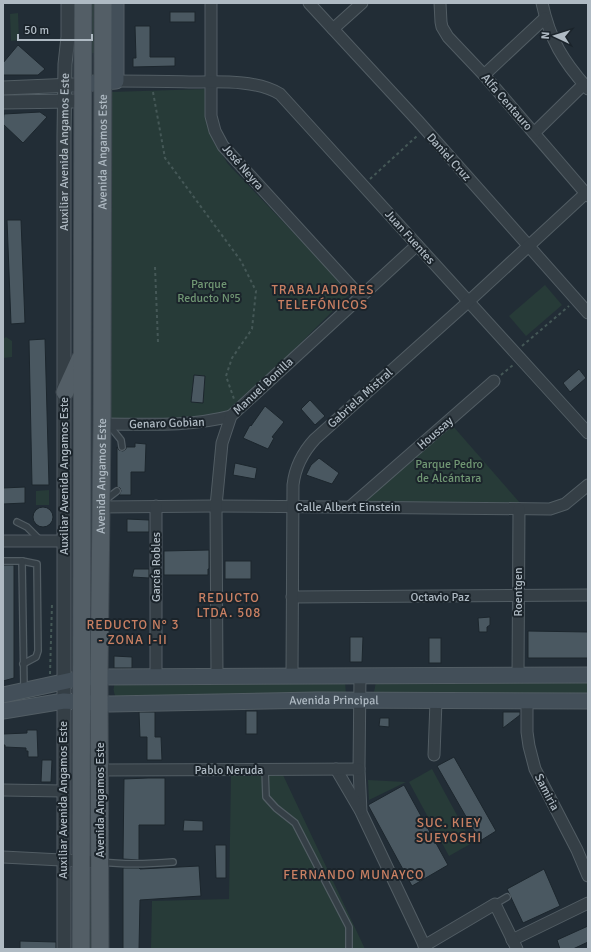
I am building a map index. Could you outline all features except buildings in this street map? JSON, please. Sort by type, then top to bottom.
[{"type":"main road","name":"Avenida Angamos Este","points":[[81,949],[83,3]]},
{"type":"main road","name":"Avenida Angamos Este","points":[[100,949],[99,677],[101,505],[105,424],[109,82],[103,3]]},
{"type":"main road","points":[[83,92],[109,82],[116,3]]},
{"type":"main road","points":[[65,392],[82,356]]},
{"type":"main road","name":"Avenida Principal","points":[[3,695],[81,678],[99,677],[588,675]]},
{"type":"main road","points":[[24,691],[25,707]]},
{"type":"main road","name":"Avenida Principal","points":[[3,711],[64,701],[81,701],[99,704],[360,701],[588,701]]},
{"type":"street","name":"Auxiliar Avenida Angamos Este","points":[[64,949],[63,682],[65,64],[68,37],[68,3]]},
{"type":"street","name":"José Neyra","points":[[211,3],[211,116],[215,131],[223,146],[360,296]]},
{"type":"street","name":"Daniel Cruz","points":[[309,3],[588,313]]},
{"type":"street","points":[[334,29],[362,3]]},
{"type":"street","name":"Alfa Centauro","points":[[440,3],[441,22],[444,30],[462,53],[484,75],[587,194]]},
{"type":"street","points":[[534,133],[586,86],[563,58],[553,40],[542,3]]},
{"type":"street","points":[[484,75],[546,18]]},
{"type":"street","name":"Juan Fuentes","points":[[109,82],[212,82],[262,86],[274,90],[280,94],[588,433]]},
{"type":"street","points":[[3,88],[65,86],[83,92]]},
{"type":"street","points":[[3,101],[65,101],[83,92]]},
{"type":"street","name":"Gabriela Mistral","points":[[292,676],[292,507],[293,485],[302,455],[308,446],[587,194]]},
{"type":"street","name":"Manuel Bonilla","points":[[217,676],[216,506],[222,443],[235,413],[417,245]]},
{"type":"street","name":"Houssay","points":[[350,507],[494,381]]},
{"type":"street","name":"Genaro Gobian","points":[[105,424],[185,424],[214,421],[235,413]]},
{"type":"street","name":"Calle Albert Einstein","points":[[101,505],[519,509],[550,508],[559,507],[568,502],[588,485]]},
{"type":"street","name":"García Robles","points":[[156,506],[156,677]]},
{"type":"street","name":"Roentgen","points":[[518,675],[519,509]]},
{"type":"street","points":[[3,541],[64,541]]},
{"type":"street","name":"Octavio Paz","points":[[292,597],[588,595]]},
{"type":"street","points":[[360,676],[358,769],[361,812]]},
{"type":"street","points":[[434,755],[436,701]]},
{"type":"street","name":"Samiria","points":[[527,701],[527,732],[535,769],[577,850],[588,876]]},
{"type":"street","points":[[336,769],[361,812],[425,947],[495,904],[514,944],[588,902]]},
{"type":"street","name":"Pablo Neruda","points":[[100,770],[358,769]]},
{"type":"street","points":[[3,790],[63,791]]},
{"type":"street","points":[[3,857],[100,862]]},
{"type":"lane","points":[[105,424],[121,440],[122,446]]},
{"type":"lane","points":[[101,505],[117,491]]},
{"type":"lane","points":[[17,522],[27,527],[40,541]]},
{"type":"lane","points":[[3,561],[35,563],[38,567],[38,651],[36,657],[23,664]]},
{"type":"lane","points":[[22,561],[24,691]]},
{"type":"lane","points":[[265,769],[266,797],[276,808],[295,823],[349,927],[349,949]]},
{"type":"lane","points":[[100,862],[146,865],[174,862]]},
{"type":"lane","points":[[495,904],[507,897]]},
{"type":"path","points":[[152,81],[165,158],[242,261],[256,291],[252,329],[232,358],[226,376],[235,413]]},
{"type":"path","points":[[363,185],[424,129]]},
{"type":"path","points":[[155,267],[158,342]]},
{"type":"path","points":[[494,381],[517,356],[576,300]]},
{"type":"green space","points":[[88,3],[98,3],[97,53],[88,53]]},
{"type":"green space","points":[[18,13],[19,40],[11,41],[10,14]]},
{"type":"green space","name":"Parque Reducto N°5","points":[[205,89],[206,119],[213,141],[228,164],[351,293],[234,409],[213,416],[184,421],[107,422],[111,92]]},
{"type":"green space","points":[[545,285],[562,305],[526,336],[509,316]]},
{"type":"green space","points":[[6,337],[12,341],[12,357],[3,358],[3,339]]},
{"type":"green space","name":"Parque Pedro de Alcántara","points":[[452,425],[520,503],[362,503]]},
{"type":"green space","points":[[49,490],[49,505],[36,505],[36,491]]},
{"type":"green space","points":[[117,681],[345,681],[346,695],[117,699],[114,685]]},
{"type":"green space","points":[[376,682],[588,683],[588,696],[374,692]]},
{"type":"green space","points":[[432,769],[472,843],[449,856],[409,782]]},
{"type":"green space","points":[[231,775],[283,775],[365,949],[151,949],[152,901],[229,899]]},
{"type":"green space","points":[[368,780],[406,782],[369,800]]},
{"type":"green space","points":[[88,874],[92,874],[92,949],[88,949]]},
{"type":"district","name":"TRABAJADORES TELEFÓNICOS","points":[[323,296]]},
{"type":"district","name":"REDUCTO LTDA. 508","points":[[229,604]]},
{"type":"district","name":"REDUCTO N° 3 - ZONA I-II","points":[[133,632]]},
{"type":"district","name":"SUC. KIEY SUEYOSHI","points":[[449,830]]},
{"type":"district","name":"FERNANDO MUNAYCO","points":[[354,874]]}]
